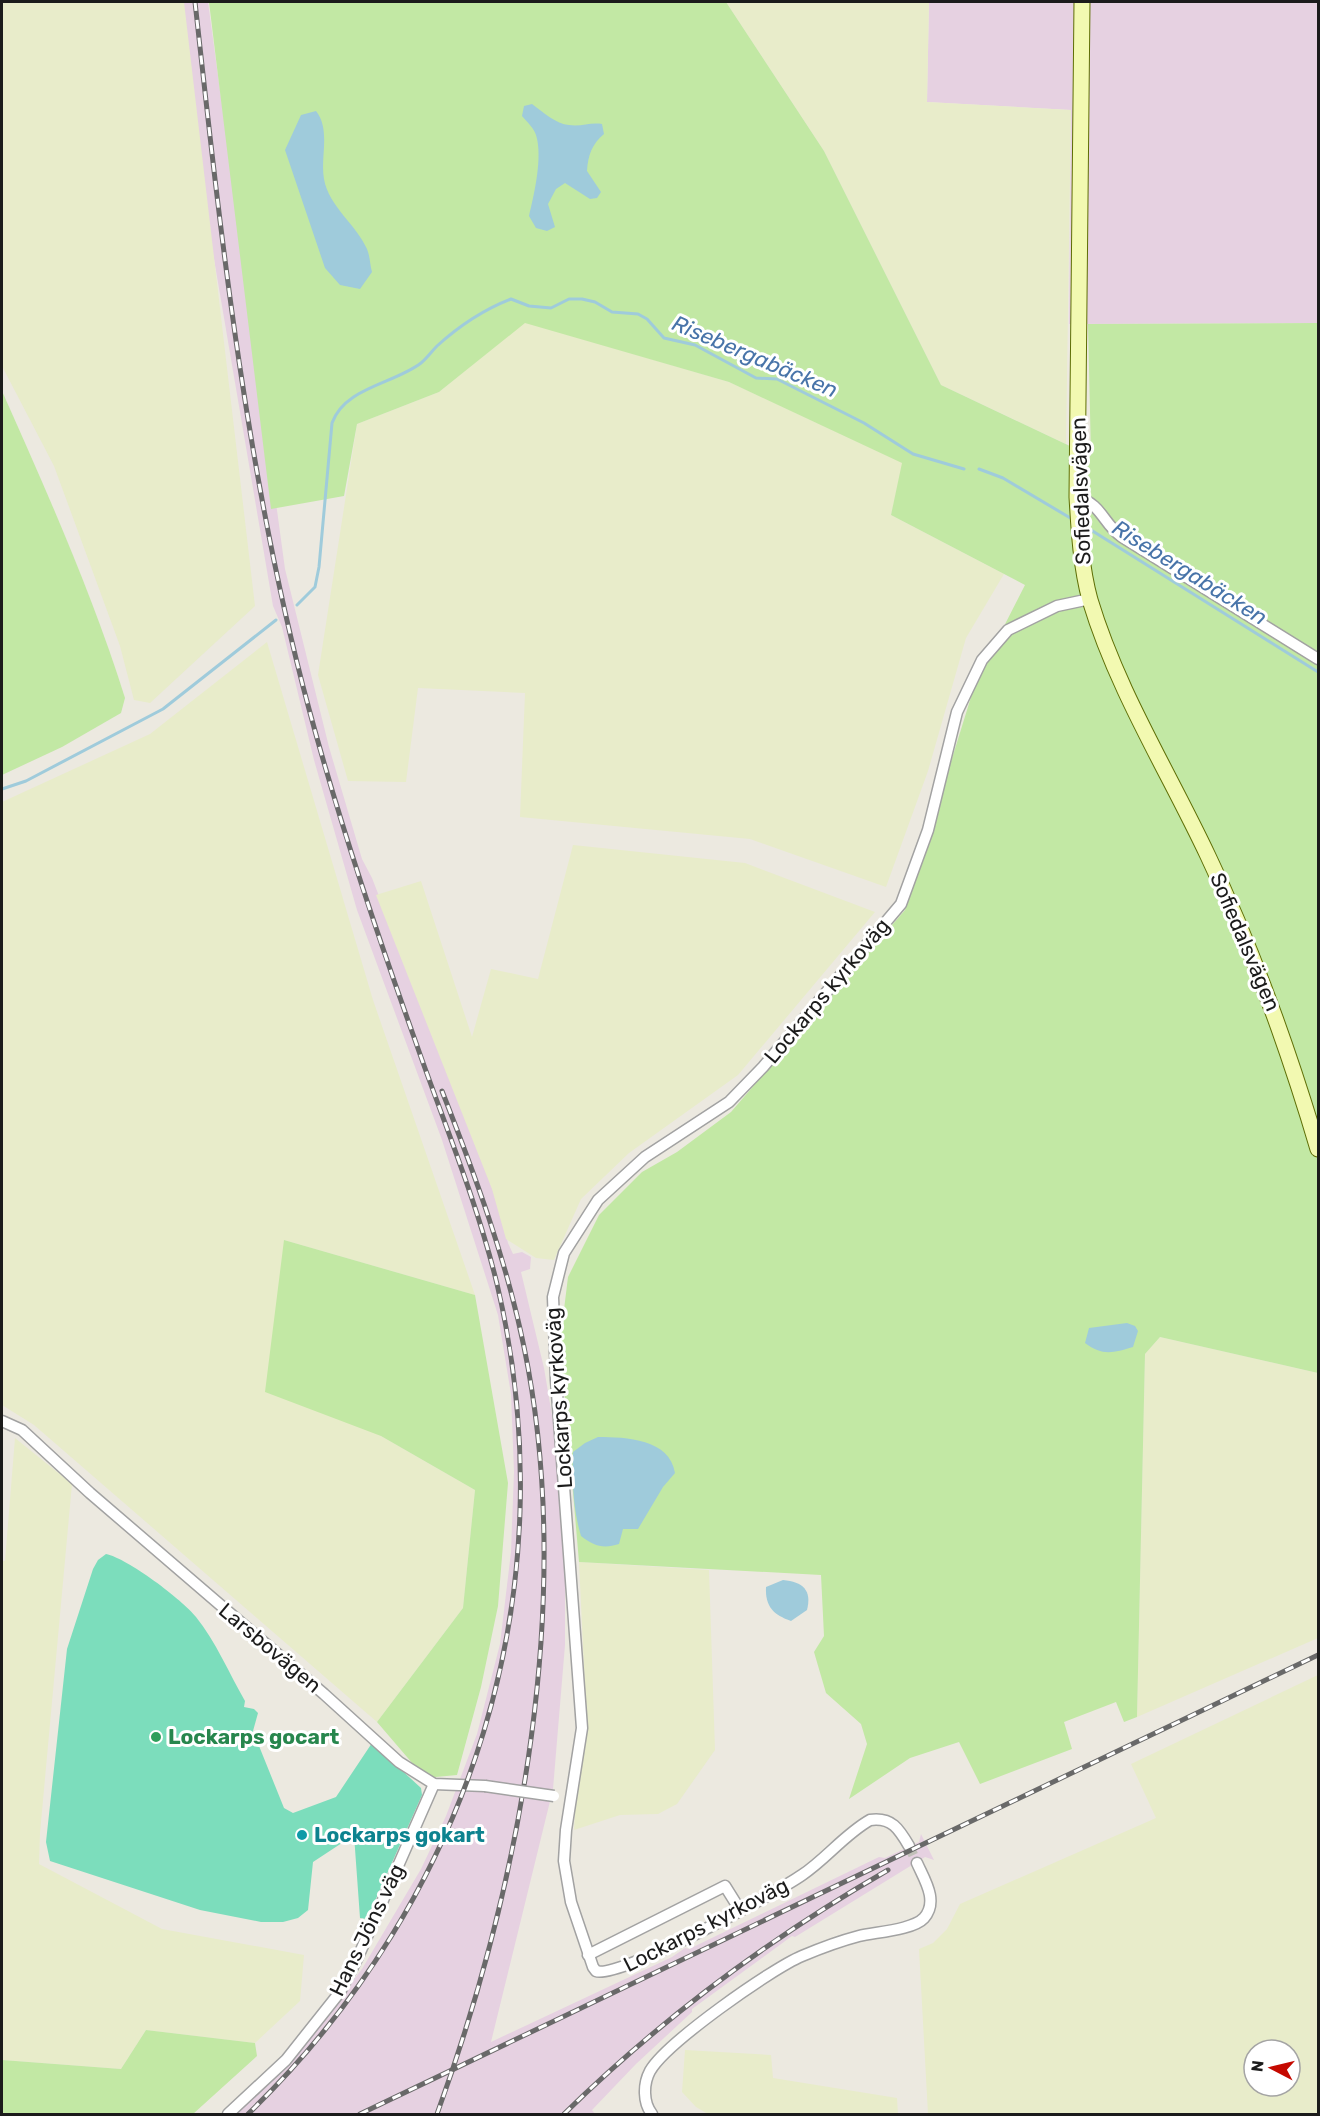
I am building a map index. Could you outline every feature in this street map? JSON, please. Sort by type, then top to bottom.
[{"type":"main road","name":"Sofiedalsvägen","points":[[1082,2],[1077,500],[1080,538],[1090,599],[1112,662],[1208,856],[1244,937],[1287,1046],[1318,1149]]},
{"type":"street","points":[[1077,500],[1092,502],[1110,526],[1122,537],[1318,659]]},
{"type":"street","name":"Lockarps kyrkoväg","points":[[909,1846],[895,1824],[884,1820],[870,1820],[802,1875],[740,1910],[633,1964],[612,1972],[596,1971],[588,1954],[572,1902],[564,1861],[582,1728],[553,1297],[564,1253],[598,1200],[645,1157],[729,1102],[756,1074],[901,904],[928,830],[957,712],[982,660],[1008,630],[1057,606],[1090,599]]},
{"type":"street","name":"Larsbovägen","points":[[2,1421],[22,1430],[90,1493],[324,1694],[399,1762],[434,1784],[485,1786],[572,1797]]},
{"type":"street","name":"Hans Jöns väg","points":[[228,2115],[286,2060],[340,1992],[358,1957],[434,1784]]},
{"type":"street","points":[[652,2115],[645,2098],[649,2074],[654,2065],[686,2036],[761,1978],[801,1956],[838,1942],[909,1926],[922,1919],[929,1908],[930,1895],[917,1863]]},
{"type":"street","points":[[588,1954],[725,1886],[740,1910]]},
{"type":"shaded area","points":[[183,2],[208,2],[285,569],[329,747],[362,859],[372,878],[496,1198],[508,1243],[513,1254],[522,1252],[531,1257],[530,1269],[521,1272],[544,1368],[557,1445],[565,1558],[565,1645],[553,1789],[491,2042],[879,1857],[885,1858],[919,1842],[921,1834],[934,1860],[925,1857],[795,1937],[792,1936],[692,2009],[692,2012],[636,2064],[592,2110],[595,2114],[235,2114],[294,2056],[362,1969],[421,1869],[446,1816],[477,1734],[500,1644],[511,1552],[514,1472],[511,1394],[498,1315],[442,1140],[357,910],[314,760],[282,627],[273,606],[206,212]]},
{"type":"shaded area","points":[[929,2],[1318,2],[1318,323],[1069,324],[1071,110],[927,102]]},
{"type":"green space","points":[[2,2],[184,2],[255,606],[150,703],[134,700],[120,646],[54,466],[2,366]]},
{"type":"green space","points":[[209,2],[726,2],[824,151],[941,385],[1091,456],[1088,324],[1318,323],[1318,1373],[1160,1337],[1145,1354],[1137,1717],[1124,1722],[1116,1702],[1064,1722],[1072,1749],[980,1784],[959,1742],[910,1758],[849,1799],[867,1744],[861,1724],[826,1693],[814,1652],[824,1636],[821,1575],[579,1562],[560,1342],[568,1277],[599,1215],[642,1172],[677,1152],[731,1112],[905,910],[976,681],[1025,585],[891,515],[902,463],[729,382],[525,323],[439,392],[357,424],[344,496],[271,509]]},
{"type":"green space","points":[[726,2],[929,2],[927,102],[1071,110],[1066,444],[941,385],[824,151]]},
{"type":"green space","points":[[525,322],[729,382],[903,463],[891,515],[1004,574],[966,638],[928,771],[886,887],[750,839],[520,817],[525,693],[418,688],[406,782],[348,781],[318,675],[357,424],[439,392]]},
{"type":"green space","points":[[2,391],[83,581],[125,698],[121,713],[62,747],[2,775]]},
{"type":"green space","points":[[267,642],[373,1000],[475,1295],[284,1240],[381,1436],[475,1490],[463,1608],[377,1722],[34,1425],[2,1405],[2,802],[150,734]]},
{"type":"green space","points":[[573,845],[745,863],[875,912],[738,1075],[629,1153],[581,1199],[554,1260],[536,1258],[506,1239],[492,1189],[376,895],[421,881],[472,1037],[491,969],[538,979]]},
{"type":"green space","points":[[284,1240],[475,1295],[508,1483],[498,1606],[481,1687],[457,1775],[425,1778],[377,1722],[463,1608],[475,1490],[381,1436],[265,1392]]},
{"type":"green space","points":[[1160,1337],[1318,1373],[1318,1638],[1137,1717],[1145,1354]]},
{"type":"green space","points":[[15,1438],[72,1484],[39,1864],[162,1929],[304,1955],[300,2001],[255,2043],[146,2030],[121,2069],[2,2060],[2,1561],[5,1561]]},
{"type":"green space","name":"Lockarps gocart","points":[[106,1554],[127,1563],[154,1581],[189,1610],[203,1626],[245,1701],[244,1707],[254,1709],[258,1713],[253,1731],[284,1808],[293,1813],[336,1797],[372,1743],[421,1788],[422,1795],[367,1919],[360,1918],[354,1835],[313,1862],[308,1910],[298,1918],[283,1922],[261,1922],[200,1910],[50,1861],[46,1842],[67,1649],[93,1569],[98,1560]]},
{"type":"green space","points":[[579,1562],[709,1570],[715,1750],[677,1804],[658,1814],[620,1815],[574,1830],[576,1795],[587,1732]]},
{"type":"green space","points":[[1318,1675],[1318,2114],[928,2114],[919,1949],[933,1943],[947,1929],[960,1904],[1156,1818],[1131,1764]]},
{"type":"green space","points":[[146,2030],[255,2043],[257,2056],[193,2114],[2,2114],[2,2060],[121,2069]]},
{"type":"green space","points":[[685,2050],[771,2055],[773,2078],[897,2098],[898,2114],[708,2114],[696,2107],[682,2092]]},
{"type":"water","points":[[532,104],[564,124],[602,124],[604,134],[591,150],[587,171],[601,192],[597,198],[590,199],[565,183],[556,189],[548,204],[555,227],[547,231],[536,228],[529,216],[539,154],[534,130],[522,116],[524,106]]},
{"type":"water","points":[[316,111],[323,127],[323,171],[327,189],[337,207],[362,240],[369,255],[372,272],[360,289],[340,285],[325,268],[285,150],[301,115]]},
{"type":"water","points":[[1127,1323],[1135,1326],[1138,1331],[1133,1347],[1102,1352],[1085,1343],[1089,1328]]},
{"type":"water","points":[[598,1437],[633,1439],[656,1447],[665,1453],[675,1473],[663,1487],[638,1529],[623,1529],[619,1544],[608,1546],[595,1544],[581,1536],[574,1495],[573,1452]]},
{"type":"water","points":[[783,1580],[801,1585],[808,1597],[807,1610],[791,1621],[775,1613],[767,1600],[766,1587]]},
{"type":"waterway","name":"Risebergabäcken","points":[[297,605],[315,587],[319,567],[332,423],[338,411],[348,401],[371,387],[421,363],[437,346],[463,325],[511,299],[529,306],[551,308],[569,299],[582,299],[595,302],[612,312],[638,314],[647,319],[664,338],[695,345],[756,378],[777,379],[864,423],[913,454],[964,469]]},
{"type":"waterway","name":"Risebergabäcken","points":[[979,469],[1003,478],[1072,519]]},
{"type":"waterway","name":"Risebergabäcken","points":[[1083,525],[1318,672]]},
{"type":"waterway","name":"Risebergabäcken","points":[[2,789],[26,781],[163,709],[276,620]]},
{"type":"tunnel","points":[[909,1846],[917,1863]]},
{"type":"railway","points":[[195,2],[238,358],[269,535],[287,622],[345,834],[386,958],[470,1192],[489,1253],[497,1284],[516,1399],[520,1512],[509,1624],[484,1732],[444,1837],[392,1936],[326,2029],[248,2114]]},
{"type":"railway","points":[[437,2114],[467,2024],[494,1930],[515,1834],[532,1735],[541,1637],[544,1538],[538,1441],[517,1314],[489,1218],[442,1091]]},
{"type":"railway","points":[[360,2114],[1318,1655]]},
{"type":"railway","points":[[564,2114],[639,2045],[718,1982],[801,1923],[888,1870]]},
{"type":"place","name":"Lockarps gocart","points":[[156,1737]]},
{"type":"place","name":"Lockarps gokart","points":[[302,1835]]}]
